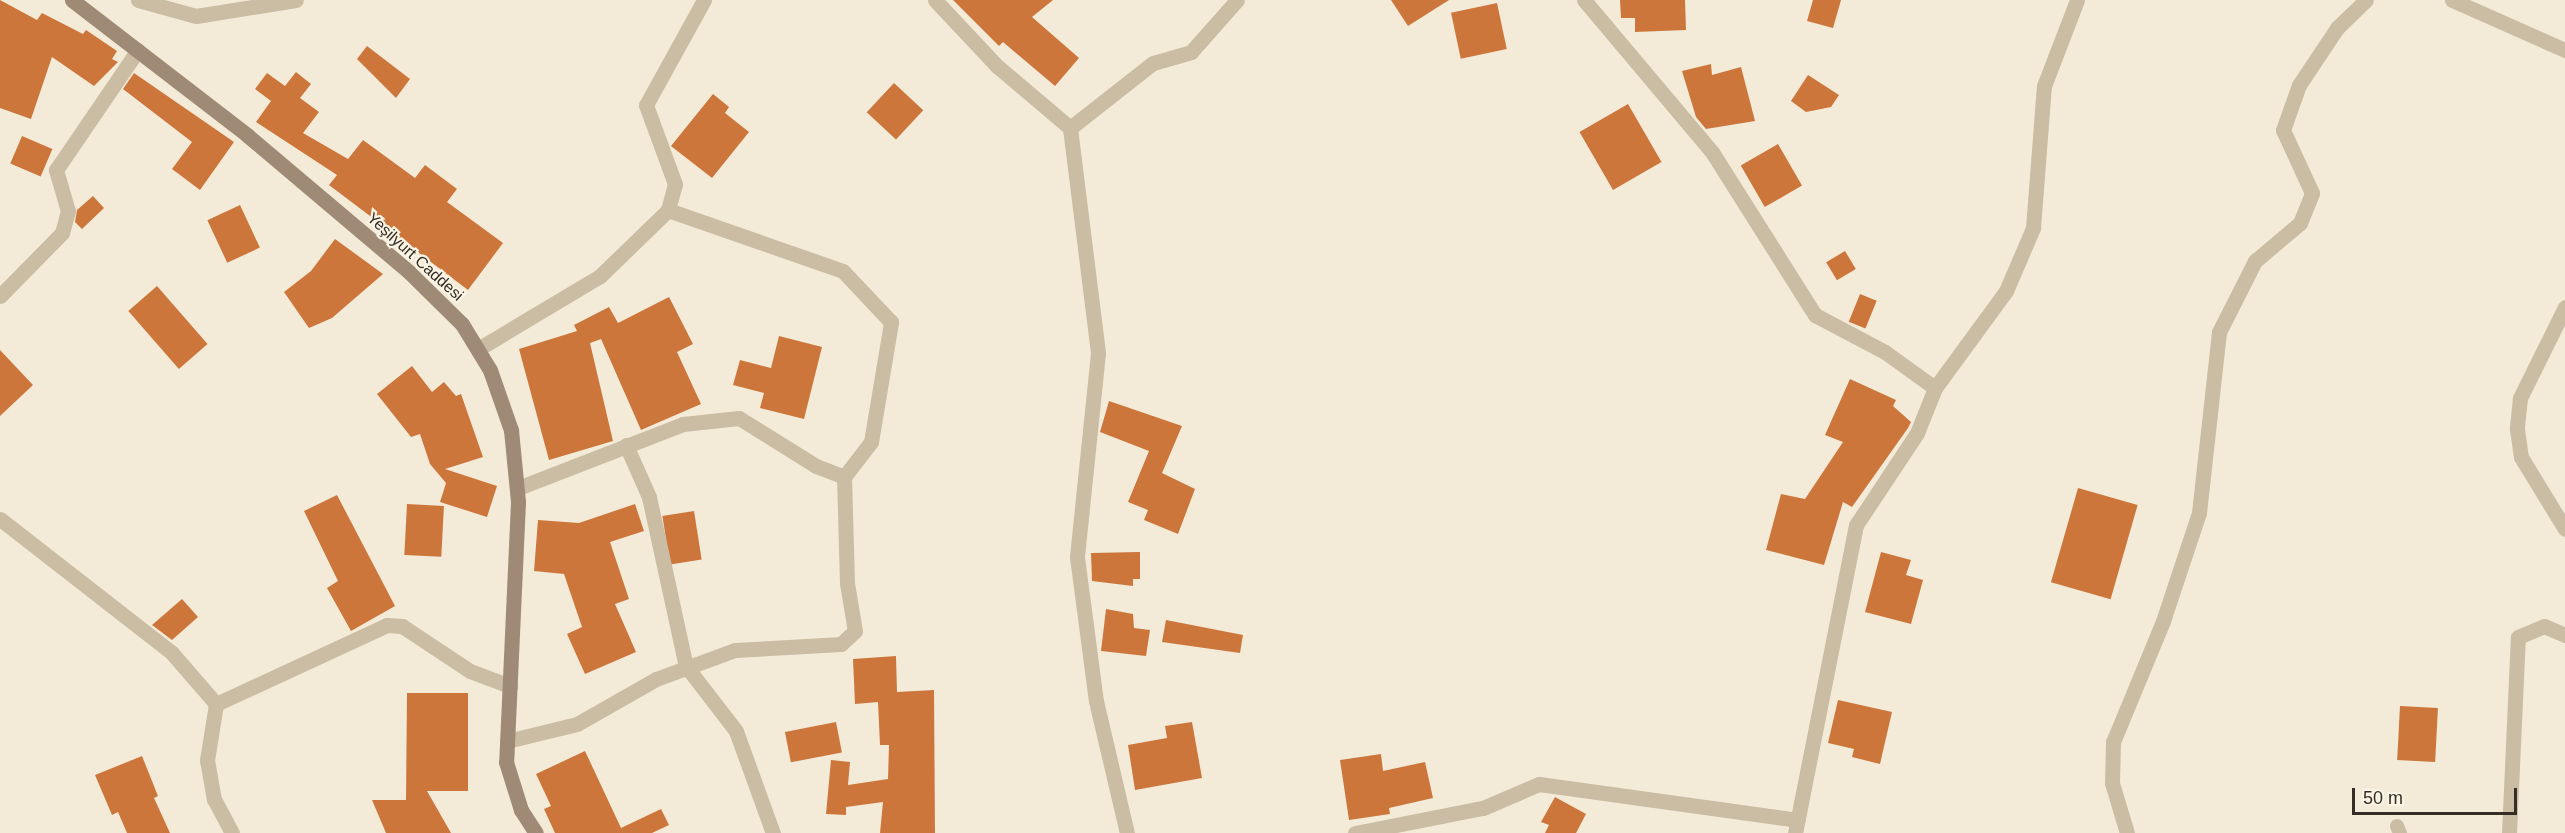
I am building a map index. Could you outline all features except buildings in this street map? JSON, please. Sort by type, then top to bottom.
[{"type":"main road","name":"Yeşilyurt Caddesi","points":[[72,0],[138,50],[416,279],[462,324],[478,349],[508,420],[518,488],[507,741],[511,786],[536,833]]},
{"type":"street","points":[[138,0],[196,16],[296,0]]},
{"type":"street","points":[[478,349],[600,276],[668,210],[675,184],[646,105],[704,0]]},
{"type":"street","points":[[935,0],[997,66],[1070,128],[1098,353],[1077,557],[1096,701],[1127,833]]},
{"type":"street","points":[[1070,128],[1153,63],[1191,52],[1237,0]]},
{"type":"street","points":[[1584,0],[1712,152],[1815,315],[1885,352],[1935,388]]},
{"type":"street","points":[[1356,833],[1483,808],[1539,784],[1796,827],[1856,525],[1917,433],[1935,388],[2006,291],[2033,228],[2044,86],[2077,0]]},
{"type":"street","points":[[2127,833],[2112,783],[2113,742],[2163,621],[2199,513],[2219,332],[2255,261],[2300,223],[2312,193],[2283,130],[2299,85],[2337,28],[2367,0]]},
{"type":"street","points":[[2452,0],[2565,50]]},
{"type":"street","points":[[0,296],[62,233],[68,212],[56,170],[138,50]]},
{"type":"street","points":[[507,741],[577,724],[686,666],[735,650],[842,644],[850,639],[855,631],[847,583],[844,477],[871,442],[891,322],[843,271],[668,210]]},
{"type":"street","points":[[2565,307],[2520,398],[2517,429],[2521,457],[2565,529]]},
{"type":"street","points":[[518,488],[683,424],[739,418],[816,466],[844,477]]},
{"type":"street","points":[[626,445],[649,497],[686,666],[736,730],[773,833]]},
{"type":"street","points":[[0,519],[172,653],[216,704],[207,760],[214,799],[232,833]]},
{"type":"street","points":[[216,704],[387,625],[402,626],[470,671],[510,686]]},
{"type":"street","points":[[2509,833],[2518,637],[2544,626],[2565,635]]}]
